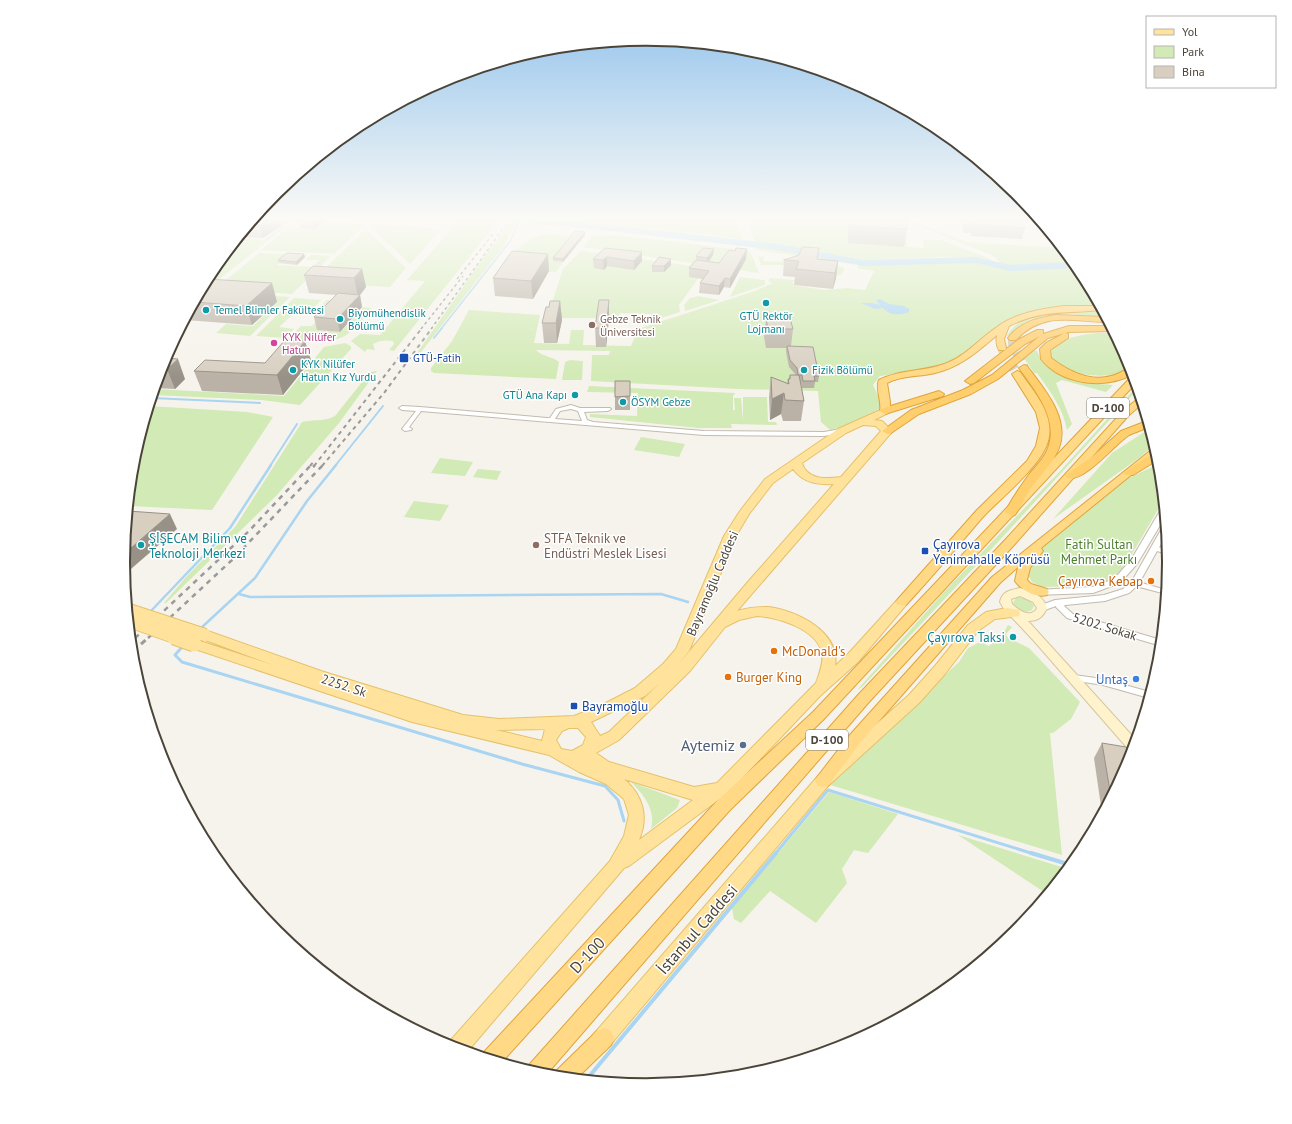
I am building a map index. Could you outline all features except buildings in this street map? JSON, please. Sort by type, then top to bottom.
[{"type":"highway","points":[[1095,308],[1046,311],[1024,316],[1005,325],[970,355],[956,363],[934,371],[897,376],[882,382],[881,390],[887,402],[885,411],[934,396],[969,381],[984,372],[1022,342],[1038,332],[1069,324],[1104,324]]},
{"type":"highway","points":[[1013,338],[1023,327],[1052,318],[1086,317],[1101,319]]},
{"type":"highway","points":[[1002,348],[1000,339],[1005,325]]},
{"type":"highway","points":[[887,431],[915,412],[967,392],[995,377],[1045,336],[1069,329],[1106,329]]},
{"type":"highway","points":[[1108,332],[1067,335],[1049,345],[1045,350],[1046,360],[1059,370],[1070,375],[1093,380],[1118,378],[1127,375]]},
{"type":"highway","points":[[1011,512],[1025,487],[1048,459],[1057,440],[1058,429],[1055,417],[1048,404],[1021,371]]},
{"type":"highway","points":[[902,602],[993,499],[1023,471],[1040,449],[1044,437],[1042,413],[1021,371]]},
{"type":"highway","name":"D-100","points":[[495,1055],[724,805],[818,716],[1130,383]]},
{"type":"highway","name":"D-100","points":[[540,1067],[864,698],[1071,476],[1137,402]]},
{"type":"highway","points":[[1071,476],[1097,458],[1125,433],[1143,426]]},
{"type":"highway","points":[[823,781],[854,740],[912,674],[954,630],[962,617],[978,599],[1010,567],[1150,455]]},
{"type":"highway","points":[[1129,473],[1151,459]]},
{"type":"highway","points":[[1026,593],[1020,585],[1020,577],[1024,567],[1054,531]]},
{"type":"highway","points":[[1020,577],[1023,584],[1043,592]]},
{"type":"highway","points":[[569,1072],[604,1038]]},
{"type":"main road","name":"Bayramoğlu Caddesi","points":[[571,722],[605,710],[640,692],[668,668],[682,651],[688,640],[703,599],[730,536],[744,513],[769,481],[796,461],[842,431],[885,411]]},
{"type":"main road","points":[[862,422],[879,423],[887,431]]},
{"type":"main road","name":"Bayramoğlu Caddesi","points":[[587,751],[614,736],[685,667],[717,627],[887,431]]},
{"type":"main road","points":[[796,461],[801,473],[810,478],[826,482],[846,479]]},
{"type":"main road","points":[[1043,609],[1039,601],[1026,593],[1014,593],[1006,597],[1006,604],[1074,678],[1129,743]]},
{"type":"main road","points":[[616,866],[724,788],[822,686],[853,658],[902,602]]},
{"type":"main road","points":[[1014,613],[1027,617],[1043,609]]},
{"type":"main road","points":[[1038,638],[1034,625],[1043,609]]},
{"type":"main road","points":[[717,627],[740,615],[755,612],[776,612],[794,618],[816,633],[828,649],[828,660],[822,686]]},
{"type":"main road","name":"İstanbul Caddesi","points":[[574,1073],[823,781],[914,699],[940,670],[973,628],[991,615],[1007,612],[1014,613]]},
{"type":"main road","name":"2252. Sk","points":[[133,615],[205,634],[394,702],[463,722],[499,725],[571,722]]},
{"type":"main road","name":"2252. Sk","points":[[133,616],[194,644],[412,716],[559,754]]},
{"type":"main road","points":[[461,1044],[616,866],[630,844],[637,826],[636,810],[632,800],[620,785],[559,754],[550,746],[550,736],[556,727],[571,722],[587,727],[591,731],[592,743],[587,751],[572,758],[559,754]]},
{"type":"main road","points":[[587,751],[604,766],[694,794],[724,788]]},
{"type":"street","points":[[545,420],[552,419],[556,412],[562,408],[572,407],[580,410],[608,409]]},
{"type":"street","points":[[402,408],[704,433],[806,434],[842,431]]},
{"type":"street","points":[[409,429],[405,429],[420,409]]},
{"type":"street","points":[[580,410],[585,421],[601,425]]},
{"type":"street","points":[[806,434],[819,437],[823,443]]},
{"type":"street","points":[[1026,593],[1083,591],[1108,586],[1122,578],[1141,551],[1160,518]]},
{"type":"street","points":[[1043,609],[1064,602],[1112,596],[1126,591],[1135,583],[1161,536]]},
{"type":"street","points":[[1148,539],[1154,549]]},
{"type":"street","points":[[1141,551],[1154,549],[1162,551]]},
{"type":"street","points":[[1135,583],[1161,591]]},
{"type":"street","name":"5202. Sokak","points":[[1064,602],[1060,604],[1060,607],[1070,616],[1156,641]]},
{"type":"street","points":[[1043,609],[1054,606],[1061,612],[1070,616]]},
{"type":"street","points":[[1074,678],[1103,682],[1145,694]]},
{"type":"green space","points":[[220,271],[229,271],[210,287]]},
{"type":"green space","points":[[236,271],[315,271],[292,294],[215,289]]},
{"type":"green space","points":[[322,271],[403,271],[390,287],[311,282]]},
{"type":"green space","points":[[414,271],[458,271],[394,351],[389,350],[394,344],[393,341],[385,340],[373,344],[375,350],[367,349],[365,352],[351,341],[360,334],[380,335],[425,281],[407,280]]},
{"type":"green space","points":[[474,271],[484,271],[418,356],[415,356]]},
{"type":"green space","points":[[562,271],[703,271],[679,305],[680,312],[651,321],[651,314],[620,313],[618,318],[547,318]]},
{"type":"green space","points":[[808,271],[843,271],[841,275]]},
{"type":"green space","points":[[874,271],[1072,271],[1094,305],[1044,308],[1031,311],[1006,321],[959,357],[940,365],[920,370],[880,376],[873,385],[881,402],[881,408],[849,425],[830,430],[821,422],[818,391],[737,389],[591,381],[592,355],[609,355],[610,351],[536,350],[559,362],[556,379],[434,373],[431,371],[431,368],[452,341],[469,310],[540,315],[534,343],[569,344],[571,330],[584,330],[583,345],[631,346],[638,329],[755,291],[773,283],[769,282],[769,278],[805,281],[793,281],[793,285],[824,290],[848,288],[865,290]]},
{"type":"green space","points":[[740,277],[765,280],[765,285],[730,297]]},
{"type":"green space","points":[[258,295],[290,297],[250,336],[216,333],[226,324],[253,326],[278,302],[254,299]]},
{"type":"green space","points":[[698,296],[720,300],[685,311],[684,305],[690,298]]},
{"type":"green space","points":[[294,298],[321,300],[308,314],[294,313],[279,327],[294,329],[285,338],[256,336]]},
{"type":"green space","points":[[327,300],[342,301],[316,330],[341,332],[363,307],[372,308],[349,333],[335,340],[311,341],[288,339],[301,326],[312,326],[325,312],[315,311]]},
{"type":"green space","points":[[1071,310],[1096,310],[1100,317],[1080,315],[1053,315],[1040,317],[1028,321],[1017,328],[1009,337],[1007,336],[1018,323],[1034,316]]},
{"type":"green space","points":[[1108,333],[1124,369],[1114,374],[1097,376],[1076,373],[1058,365],[1052,359],[1051,351],[1060,343],[1078,336]]},
{"type":"green space","points":[[345,343],[351,346],[351,349],[300,405],[262,400],[157,395],[160,389],[284,396],[324,347]]},
{"type":"green space","points":[[1033,350],[1037,351],[1050,369],[1059,374],[1080,381],[1113,385],[1106,392],[1062,380],[1056,383],[1072,424],[1067,430],[1062,414],[1047,386],[1037,373],[1034,373],[1024,358]]},
{"type":"green space","points":[[570,360],[583,361],[582,380],[562,380],[565,362]]},
{"type":"green space","points":[[377,371],[339,423],[277,495],[166,603],[164,603],[186,577],[235,527],[302,422],[327,419],[335,416],[370,372]]},
{"type":"green space","points":[[589,386],[735,393],[733,396],[733,410],[735,410],[734,398],[741,398],[743,421],[743,397],[767,397],[768,422],[776,422],[777,425],[731,424],[732,428],[698,428],[590,417],[590,414],[637,416],[638,393],[587,392]]},
{"type":"green space","points":[[1133,391],[1134,393],[999,541],[862,687],[857,690],[943,593],[1061,470]]},
{"type":"green space","points":[[154,406],[247,412],[273,417],[212,510],[133,506],[140,461]]},
{"type":"green space","points":[[1145,432],[1149,449],[1053,519],[1112,453]]},
{"type":"green space","points":[[641,437],[685,444],[679,457],[634,450]]},
{"type":"green space","points":[[440,458],[473,462],[465,476],[431,473]]},
{"type":"green space","name":"Fatih Sultan Mehmet Parkı","points":[[1153,467],[1159,508],[1126,564],[1117,574],[1104,582],[1089,586],[1041,587],[1032,582],[1029,577],[1029,572],[1033,556],[1049,540],[1126,479]]},
{"type":"green space","points":[[478,469],[501,471],[497,480],[473,477]]},
{"type":"green space","points":[[414,501],[449,505],[440,521],[404,517]]},
{"type":"green space","points":[[1016,598],[1024,598],[1028,600],[1034,606],[1032,610],[1024,612],[1019,610],[1013,603]]},
{"type":"green space","points":[[1008,625],[1012,627],[1006,634],[1008,638],[1029,648],[1080,702],[1071,719],[1053,733],[1050,733],[1062,855],[827,784],[959,662],[968,648],[980,642],[989,646],[1002,636]]},
{"type":"green space","points":[[631,782],[680,800],[677,808],[651,829],[652,815],[648,803]]},
{"type":"green space","points":[[829,792],[898,814],[868,853],[854,850],[842,869],[847,883],[816,923],[770,891],[741,923],[734,919],[732,908]]},
{"type":"green space","points":[[958,835],[1062,867],[1043,891]]},
{"type":"water","points":[[880,299],[889,304],[904,306],[909,309],[909,312],[894,314],[883,308],[875,309],[861,303],[880,305],[876,300]]},
{"type":"waterway","points":[[441,329],[486,271]]},
{"type":"waterway","points":[[434,338],[442,328]]},
{"type":"waterway","points":[[156,398],[260,403]]},
{"type":"waterway","points":[[335,466],[383,406]]},
{"type":"waterway","points":[[270,466],[297,424]]},
{"type":"waterway","points":[[150,612],[230,528],[271,465]]},
{"type":"waterway","points":[[200,629],[255,578],[307,501],[336,465]]},
{"type":"waterway","points":[[239,594],[250,597],[661,594],[688,602]]},
{"type":"waterway","points":[[183,646],[175,655],[182,662],[522,764],[605,786],[618,800],[624,821]]},
{"type":"waterway","points":[[775,854],[828,790],[1034,854]]},
{"type":"waterway","points":[[590,1075],[776,853]]},
{"type":"waterway","points":[[1031,853],[1065,863]]},
{"type":"tunnel","points":[[1013,338],[1013,344],[1024,368]]},
{"type":"tunnel","points":[[1002,348],[1017,374]]},
{"type":"railway","points":[[457,279],[463,271]]},
{"type":"railway","points":[[431,329],[472,271]]},
{"type":"railway","points":[[421,329],[463,276]]},
{"type":"railway","points":[[314,466],[422,328]]},
{"type":"railway","points":[[322,466],[384,393],[432,328]]},
{"type":"railway","points":[[310,466],[315,460]]},
{"type":"railway","points":[[136,638],[249,531],[311,465]]},
{"type":"railway","points":[[148,638],[232,560],[323,465]]},
{"type":"railway","points":[[137,647],[149,637]]},
{"type":"place","name":"GTÜ Rektör Lojmanı","points":[[766,303]]},
{"type":"place","name":"Temel Blimler Fakültesi","points":[[206,310]]},
{"type":"place","name":"Biyomühendislik Bölümü","points":[[340,319]]},
{"type":"place","name":"Gebze Teknik Üniversitesi","points":[[592,325]]},
{"type":"place","name":"KYK Nilüfer Hatun","points":[[274,343]]},
{"type":"place","name":"GTÜ-Fatih","points":[[404,358]]},
{"type":"place","name":"KYK Nilüfer Hatun Kız Yurdu","points":[[293,370]]},
{"type":"place","name":"Fizik Bölümü","points":[[804,370]]},
{"type":"place","name":"GTÜ Ana Kapı","points":[[575,395]]},
{"type":"place","name":"ÖSYM Gebze","points":[[623,402]]},
{"type":"place","name":"ŞİŞECAM Bilim ve Teknoloji Merkezi","points":[[141,545]]},
{"type":"place","name":"STFA Teknik ve Endüstri Meslek Lisesi","points":[[536,545]]},
{"type":"place","name":"Çayırova Yenimahalle Köprüsü","points":[[925,551]]},
{"type":"place","name":"Çayırova Kebap","points":[[1151,581]]},
{"type":"place","name":"Çayırova Taksi","points":[[1013,637]]},
{"type":"place","name":"McDonald's","points":[[774,651]]},
{"type":"place","name":"Burger King","points":[[728,677]]},
{"type":"place","name":"Untaş","points":[[1136,679]]},
{"type":"place","name":"Bayramoğlu","points":[[574,706]]},
{"type":"place","name":"Aytemiz","points":[[743,745]]}]
